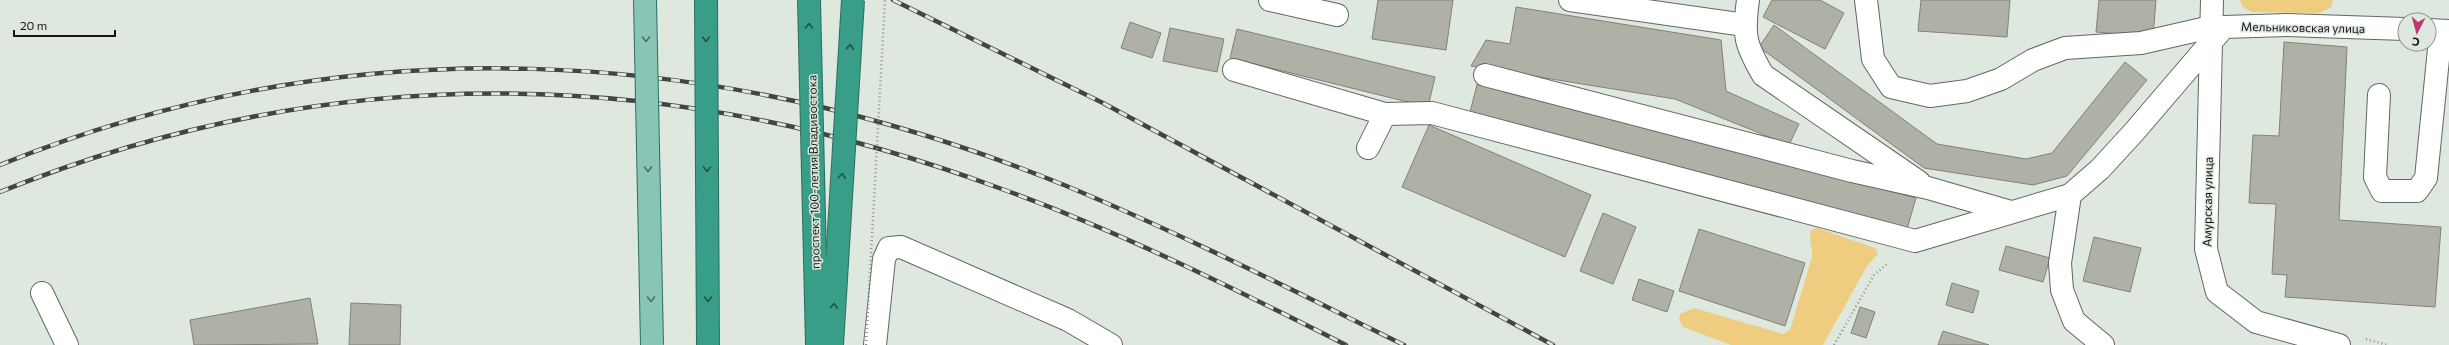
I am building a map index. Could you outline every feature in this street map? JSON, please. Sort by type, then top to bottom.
[{"type":"highway","points":[[706,0],[708,345]]},
{"type":"highway","name":"проспект 100-летия Владивостока","points":[[809,0],[817,345]]},
{"type":"highway","points":[[832,345],[853,0]]},
{"type":"main road","points":[[645,0],[652,345]]},
{"type":"street","points":[[1270,0],[1337,15]]},
{"type":"street","points":[[1570,0],[1745,25]]},
{"type":"street","points":[[1748,0],[1745,25],[1749,50],[1763,75],[1928,188]]},
{"type":"street","points":[[1866,0],[1873,59],[1891,87],[1930,96],[1966,91],[2001,79],[2033,60],[2065,48],[2141,43],[2211,35]]},
{"type":"street","name":"Амурская улица","points":[[2212,0],[2206,249],[2217,292],[2256,322],[2339,345]]},
{"type":"street","name":"Мельниковская улица","points":[[2070,195],[2100,169],[2211,35],[2224,27],[2287,25],[2397,30]]},
{"type":"street","points":[[2437,30],[2449,31]]},
{"type":"street","points":[[2379,95],[2375,177],[2382,190],[2417,191],[2426,178],[2439,49],[2449,49]]},
{"type":"street","points":[[1234,70],[1385,114],[1432,113],[1915,241],[2070,195],[2060,263],[2062,290],[2074,321],[2103,345]]},
{"type":"street","points":[[1485,75],[1852,172],[1928,188],[2011,212]]},
{"type":"street","points":[[1368,148],[1385,114]]},
{"type":"street","points":[[875,345],[884,259],[889,248],[901,247],[1068,320],[1111,345]]},
{"type":"street","points":[[42,293],[67,345]]},
{"type":"path","points":[[866,345],[885,0]]},
{"type":"path","points":[[1834,345],[1874,275]]},
{"type":"path","points":[[2359,337],[2388,345]]},
{"type":"shaded area","points":[[2240,0],[2333,0],[2331,7],[2320,13],[2251,12],[2242,6]]},
{"type":"shaded area","points":[[1817,228],[1875,248],[1878,254],[1867,266],[1823,345],[1731,345],[1683,327],[1679,320],[1680,314],[1694,308],[1783,334],[1790,330],[1812,257],[1810,237],[1811,230]]},
{"type":"building","points":[[1378,0],[1453,0],[1446,50],[1372,39]]},
{"type":"building","points":[[1772,0],[1820,0],[1844,13],[1825,49],[1763,17]]},
{"type":"building","points":[[1921,0],[2010,0],[2007,37],[1918,31]]},
{"type":"building","points":[[2099,0],[2156,0],[2153,37],[2096,32]]},
{"type":"building","points":[[1516,7],[1721,40],[1726,91],[1799,124],[1789,145],[1675,99],[1471,66],[1486,40],[1510,44]]},
{"type":"building","points":[[1130,22],[1161,33],[1152,58],[1121,48]]},
{"type":"building","points":[[1774,25],[1937,144],[2026,159],[2052,153],[2125,62],[2147,80],[2067,176],[2033,185],[1924,168],[1759,47]]},
{"type":"building","points":[[1170,28],[1224,39],[1217,72],[1163,61]]},
{"type":"building","points":[[1237,29],[1435,77],[1428,107],[1230,58]]},
{"type":"building","points":[[2284,42],[2347,47],[2339,220],[2441,227],[2435,307],[2285,297],[2287,275],[2272,274],[2276,204],[2249,203],[2253,135],[2279,136]]},
{"type":"building","points":[[1478,81],[1916,198],[1907,229],[1470,112]]},
{"type":"building","points":[[1429,125],[1591,195],[1565,257],[1402,187]]},
{"type":"building","points":[[1603,213],[1636,227],[1613,284],[1580,271]]},
{"type":"building","points":[[1699,229],[1805,263],[1785,326],[1679,291]]},
{"type":"building","points":[[2094,237],[2141,248],[2130,292],[2083,281]]},
{"type":"building","points":[[2006,246],[2050,258],[2043,282],[1999,270]]},
{"type":"building","points":[[1639,279],[1674,291],[1667,312],[1632,300]]},
{"type":"building","points":[[1952,283],[1979,291],[1973,313],[1946,305]]},
{"type":"building","points":[[310,298],[318,344],[194,345],[190,320]]},
{"type":"building","points":[[351,303],[401,305],[400,345],[349,345]]},
{"type":"building","points":[[1860,307],[1875,312],[1866,338],[1851,333]]},
{"type":"building","points":[[1943,331],[1989,345],[1938,345]]},
{"type":"railway","points":[[893,0],[1103,103],[1553,345]]},
{"type":"railway","points":[[0,165],[132,119],[265,88],[399,72],[533,69],[667,79],[800,102],[933,138],[1064,185],[1193,242],[1404,345]]},
{"type":"railway","points":[[0,192],[124,148],[249,118],[374,99],[499,94],[624,100],[749,118],[874,147],[999,188],[1088,223],[1175,261],[1346,345]]}]
